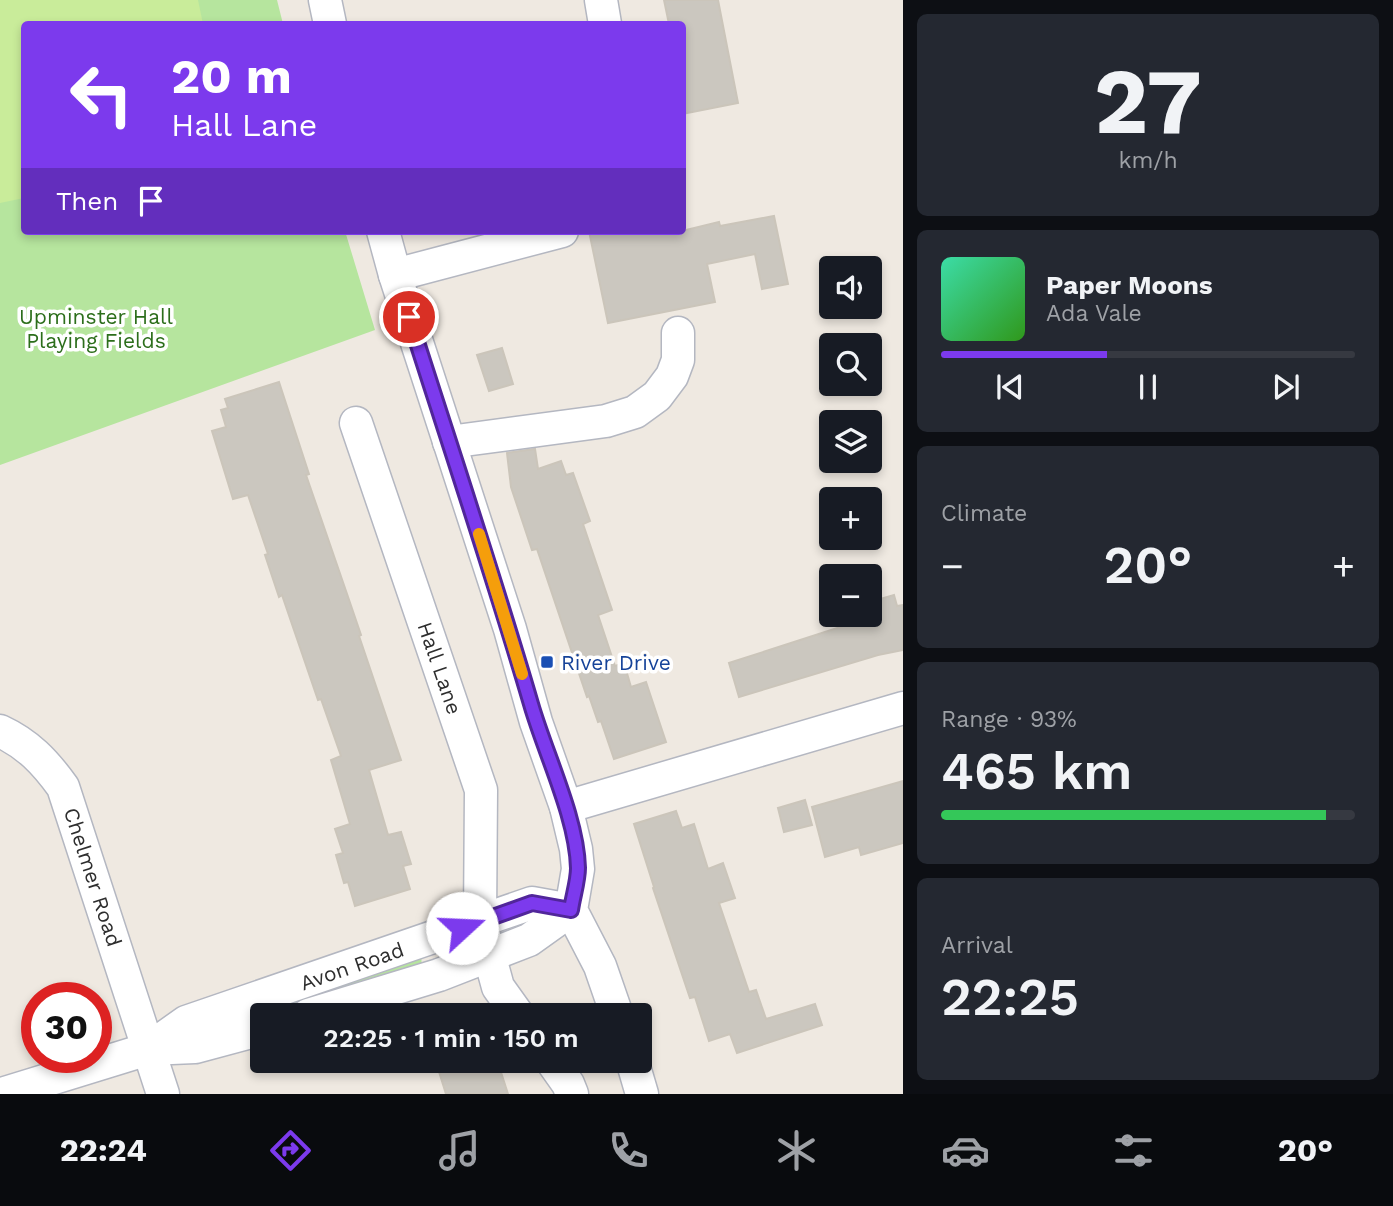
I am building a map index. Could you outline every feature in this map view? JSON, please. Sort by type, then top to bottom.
[{"type":"street","points":[[601,0],[604,21]]},
{"type":"street","points":[[384,235],[510,629],[536,722],[566,807],[578,869],[571,910],[600,965],[613,1003]]},
{"type":"street","points":[[395,275],[547,235]]},
{"type":"street","points":[[449,442],[606,421],[635,412],[657,396],[672,376],[678,360],[678,332]]},
{"type":"street","name":"Hall Lane","points":[[356,423],[481,790],[480,921],[490,955]]},
{"type":"street","points":[[566,807],[903,708]]},
{"type":"street","name":"Chelmer Road","points":[[0,731],[20,740],[44,760],[63,787],[163,1094]]},
{"type":"street","name":"Avon Road","points":[[148,1049],[186,1022],[532,903],[571,910]]},
{"type":"street","name":"Avon Road","points":[[347,1003],[439,975],[529,940],[571,910]]},
{"type":"street","points":[[490,955],[498,987],[509,1003]]},
{"type":"street","name":"Avon Road","points":[[2,1094],[148,1049],[195,1047],[250,1032]]},
{"type":"street","points":[[560,1073],[572,1094]]},
{"type":"street","points":[[636,1073],[642,1094]]},
{"type":"green space","name":"Upminster Hall Playing Fields","points":[[0,0],[277,0],[282,21],[21,21],[21,235],[346,235],[375,330],[0,465]]},
{"type":"green space","points":[[0,0],[198,0],[202,21],[21,21],[21,199],[0,203]]},
{"type":"green space","points":[[421,954],[422,968],[315,1003],[273,1003]]},
{"type":"green space","points":[[250,1011],[250,1017],[204,1026]]},
{"type":"building","points":[[664,0],[718,0],[738,103],[686,113],[686,21],[668,21]]},
{"type":"building","points":[[774,216],[788,284],[762,289],[755,254],[707,264],[715,302],[608,323],[590,235],[686,235],[686,230],[719,222],[720,226]]},
{"type":"building","points":[[502,348],[513,384],[489,391],[477,355]]},
{"type":"building","points":[[279,382],[309,474],[306,475],[401,760],[369,770],[388,835],[401,832],[411,864],[403,866],[410,889],[355,906],[348,882],[344,883],[336,855],[343,853],[335,829],[350,824],[331,760],[341,756],[321,699],[318,700],[282,595],[279,597],[248,495],[233,499],[212,431],[226,427],[221,410],[228,408],[225,399]]},
{"type":"building","points":[[535,449],[538,469],[561,461],[566,475],[573,473],[590,521],[583,524],[612,610],[598,615],[615,666],[624,663],[631,687],[646,682],[666,742],[614,759],[601,721],[598,722],[589,696],[587,697],[537,549],[532,550],[511,487],[507,453]]},
{"type":"building","points":[[894,595],[897,606],[903,605],[903,650],[739,697],[729,663],[840,627],[882,627],[882,598]]},
{"type":"building","points":[[903,781],[903,843],[861,855],[859,847],[825,857],[812,807]]},
{"type":"building","points":[[805,800],[812,825],[784,832],[778,808]]},
{"type":"building","points":[[676,811],[682,828],[694,824],[708,869],[723,863],[735,898],[719,903],[749,992],[756,990],[766,1019],[815,1004],[822,1025],[737,1053],[730,1034],[709,1041],[695,997],[690,998],[634,824]]},
{"type":"building","points":[[439,1073],[501,1073],[508,1094],[446,1094]]},
{"type":"slow traffic","points":[[479,534],[522,674]]},
{"type":"place","name":"River Drive","points":[[547,662]]},
{"type":"route","points":[[409,317],[510,629],[536,722],[566,807],[578,869],[571,910],[532,903],[462,928]]}]
